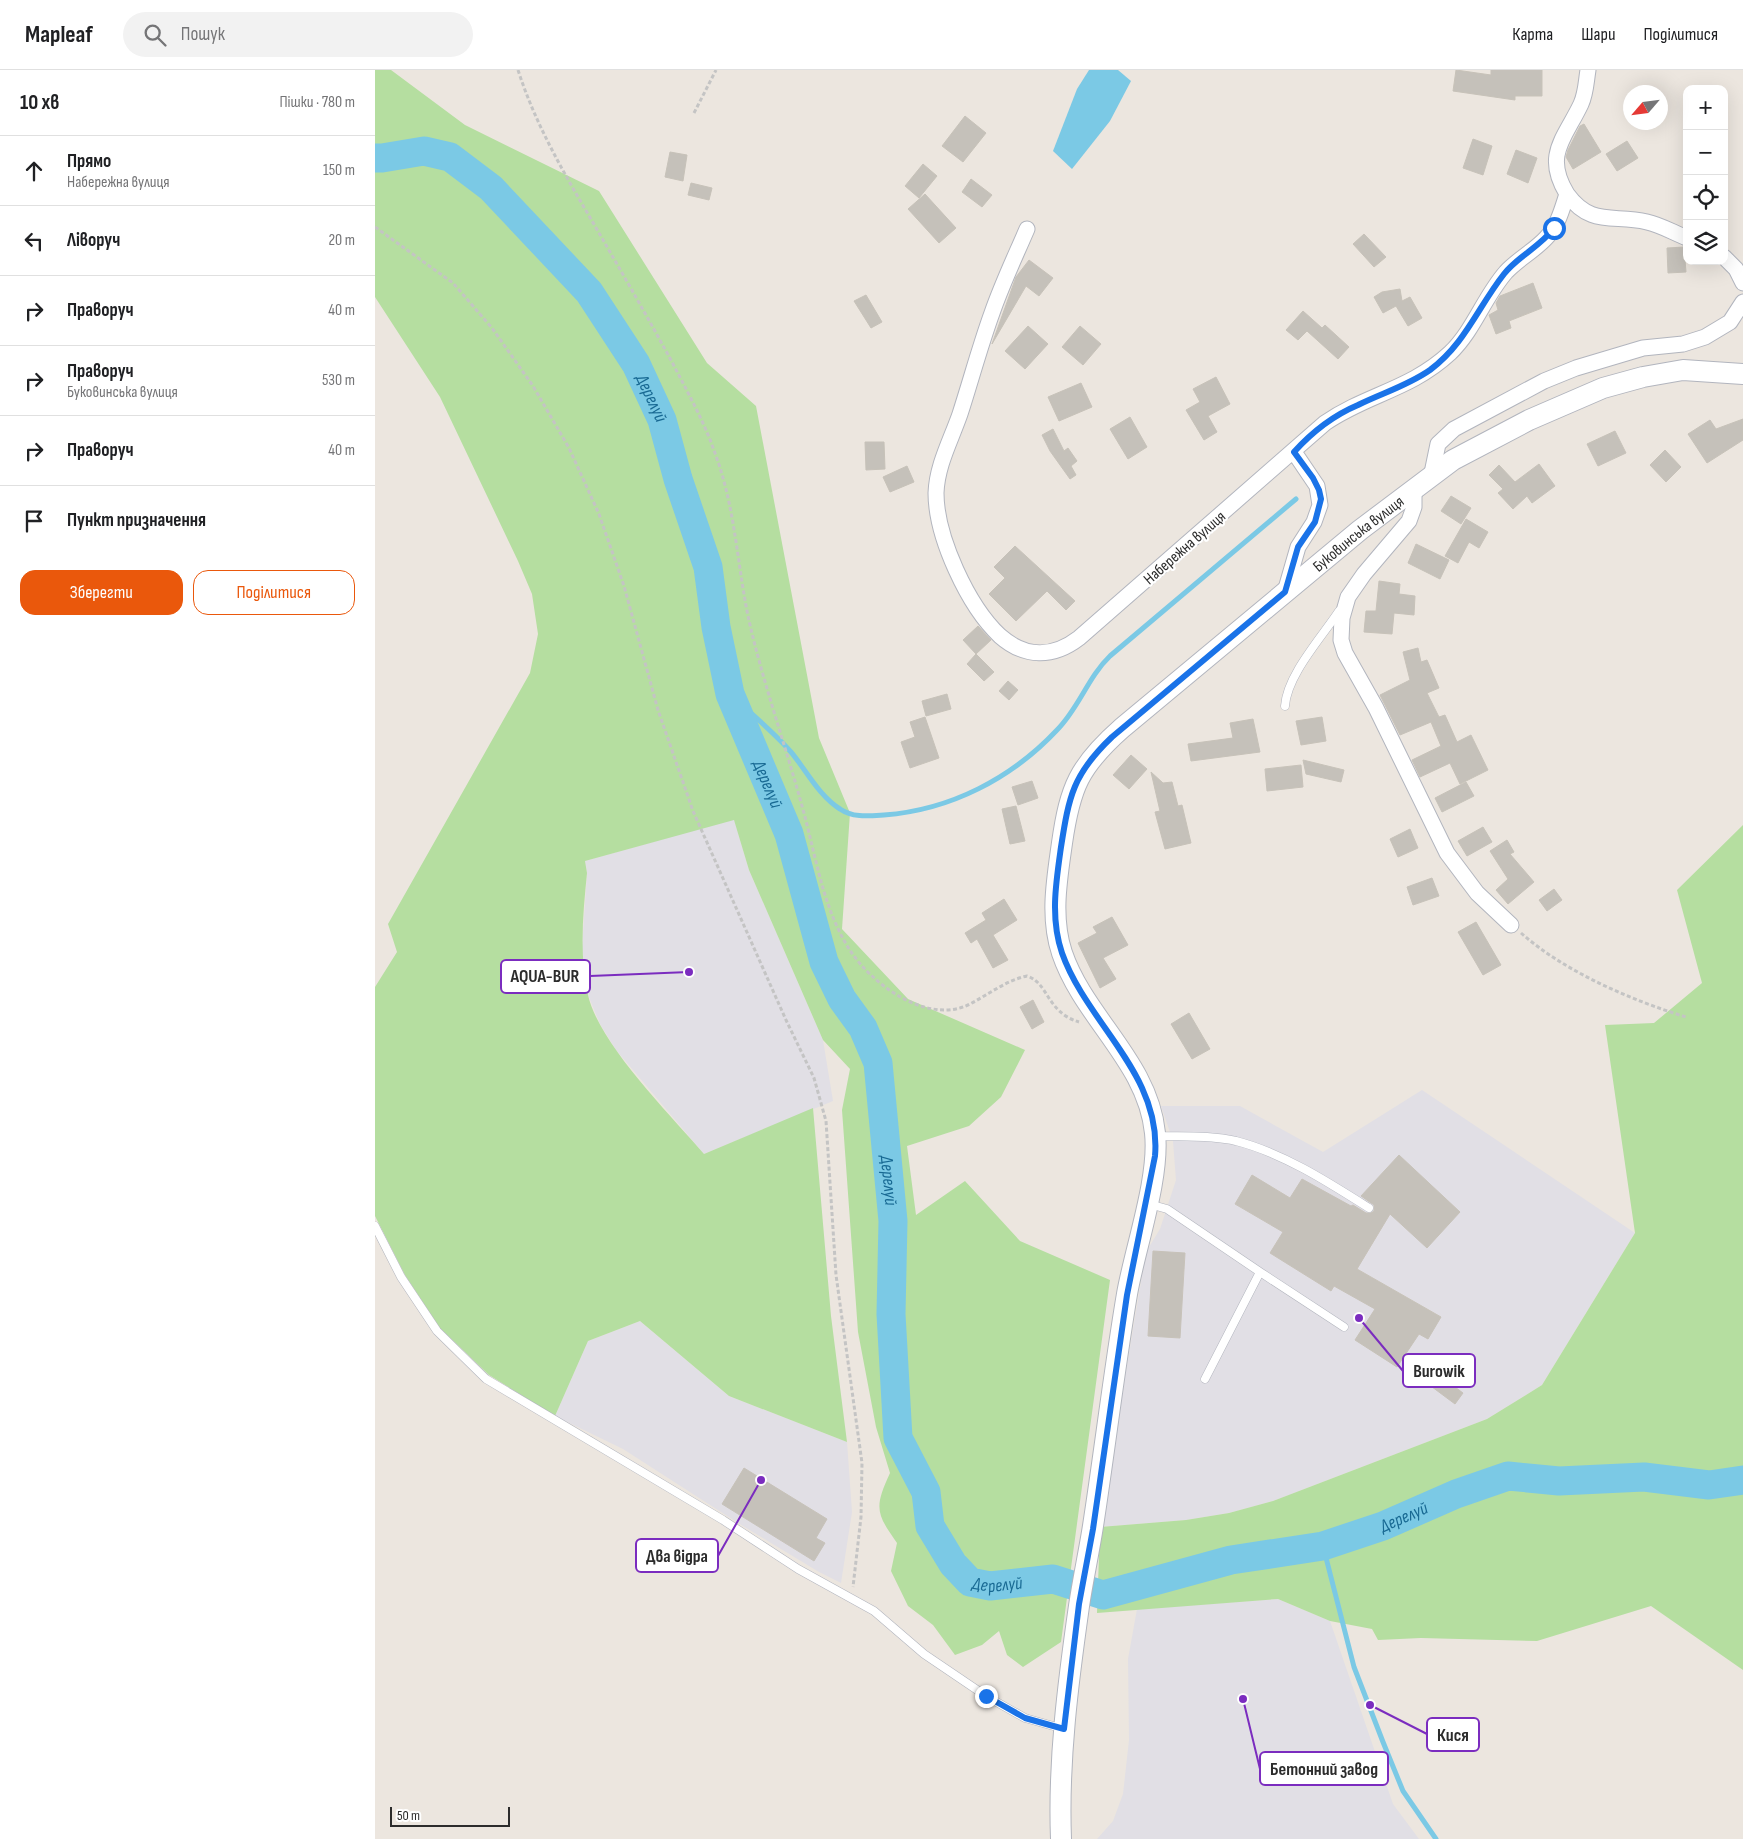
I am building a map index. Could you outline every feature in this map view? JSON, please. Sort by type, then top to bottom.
[{"type":"street","points":[[1588,70],[1583,100],[1563,135],[1556,156],[1558,174],[1567,194],[1581,209],[1596,217],[1647,222],[1683,236]]},
{"type":"street","name":"Набережна вулиця","points":[[1027,229],[986,330],[959,417],[940,466],[936,494],[941,527],[962,579],[986,620],[1019,650],[1037,654],[1056,651],[1073,642],[1294,452],[1310,434],[1329,420],[1359,404],[1408,384],[1431,369],[1451,352],[1464,337],[1504,274],[1517,260],[1550,234],[1567,194]]},
{"type":"street","points":[[1728,261],[1736,269],[1743,283]]},
{"type":"street","points":[[1433,473],[1438,444],[1454,429],[1544,381],[1576,368],[1643,348],[1683,344],[1711,334],[1734,318],[1743,302]]},
{"type":"street","name":"Буковинська вулиця","points":[[1061,1839],[1060,1798],[1064,1729],[1079,1604],[1093,1529],[1127,1295],[1147,1203],[1154,1164],[1156,1136],[1151,1112],[1137,1077],[1068,969],[1061,952],[1056,926],[1056,883],[1065,822],[1073,786],[1087,763],[1112,737],[1414,487],[1473,448],[1529,420],[1603,388],[1643,377],[1683,370],[1743,374]]},
{"type":"street","points":[[1285,592],[1298,547],[1315,522],[1321,499],[1313,478],[1294,452]]},
{"type":"street","points":[[1414,487],[1414,507],[1409,521],[1363,574],[1348,597],[1343,611],[1341,640],[1345,653],[1376,708],[1447,853],[1477,893],[1511,925]]},
{"type":"lane","points":[[1285,706],[1287,694],[1293,680],[1348,597]]},
{"type":"lane","points":[[1156,1136],[1223,1139],[1259,1149],[1305,1170],[1369,1208]]},
{"type":"lane","points":[[1147,1203],[1167,1209],[1344,1327]]},
{"type":"lane","points":[[375,1226],[401,1278],[437,1331],[485,1379],[697,1505],[798,1569],[853,1597],[874,1611],[924,1654],[978,1691],[1025,1718],[1064,1729]]},
{"type":"lane","points":[[1205,1379],[1260,1272]]},
{"type":"path","points":[[518,70],[527,99],[552,152],[648,318],[699,415],[717,457],[732,512],[754,640],[828,902],[847,945],[857,960],[879,982],[927,1007],[938,1010],[953,1010],[1013,980],[1027,976],[1039,983],[1051,1004],[1062,1015],[1078,1022],[1103,1024]]},
{"type":"path","points":[[694,113],[716,70]]},
{"type":"path","points":[[375,227],[453,283],[492,328],[523,372],[569,448],[599,514],[618,568],[658,710],[693,811],[786,1020],[814,1078],[826,1121],[836,1276],[862,1463],[861,1517],[853,1597]]},
{"type":"path","points":[[1511,925],[1537,946],[1616,992],[1687,1017]]},
{"type":"shaded area","points":[[734,819],[749,870],[823,1040],[833,1101],[704,1154],[616,1050],[600,1024],[588,995],[582,948],[587,873],[585,861]]},
{"type":"shaded area","points":[[1422,1090],[1635,1233],[1542,1385],[1487,1419],[1273,1501],[1229,1513],[1186,1520],[1100,1527],[1146,1252],[1160,1229],[1176,1180],[1173,1141],[1161,1106],[1240,1106],[1323,1152]]},
{"type":"shaded area","points":[[640,1321],[729,1396],[847,1442],[852,1512],[841,1583],[819,1572],[738,1523],[623,1449],[555,1416],[588,1341]]},
{"type":"shaded area","points":[[1278,1599],[1330,1621],[1393,1804],[1419,1839],[1097,1839],[1113,1821],[1123,1794],[1129,1740],[1128,1659],[1137,1609]]},
{"type":"green space","points":[[375,70],[391,70],[465,125],[599,191],[707,363],[756,406],[819,738],[850,813],[842,929],[908,999],[1025,1050],[1001,1097],[969,1126],[907,1146],[916,1215],[965,1181],[1020,1241],[1110,1280],[1061,1642],[1023,1667],[1007,1655],[999,1631],[982,1645],[955,1655],[933,1625],[908,1606],[891,1571],[897,1543],[881,1517],[880,1510],[881,1494],[890,1473],[876,1427],[858,1332],[842,1110],[850,1069],[823,1040],[749,870],[734,820],[585,861],[587,873],[584,903],[583,965],[585,980],[595,1014],[606,1035],[637,1078],[704,1154],[813,1108],[831,1316],[847,1442],[729,1396],[640,1321],[588,1341],[555,1416],[489,1375],[440,1328],[405,1275],[375,1216],[375,987],[397,952],[388,924],[530,673],[538,634],[532,594],[440,397],[375,297]]},
{"type":"green space","points":[[1743,825],[1743,1670],[1651,1606],[1537,1641],[1421,1638],[1378,1640],[1372,1629],[1330,1621],[1278,1599],[1097,1613],[1100,1527],[1186,1520],[1229,1513],[1273,1501],[1487,1419],[1542,1385],[1635,1233],[1605,1025],[1654,1023],[1702,983],[1677,890]]},
{"type":"water","points":[[1089,70],[1118,70],[1131,81],[1110,121],[1072,169],[1053,151],[1077,89]]},
{"type":"building","points":[[1456,70],[1491,75],[1491,70],[1542,70],[1542,96],[1515,96],[1515,100],[1453,91]]},
{"type":"building","points":[[965,116],[986,133],[963,162],[942,146]]},
{"type":"building","points":[[1584,124],[1601,152],[1573,169],[1566,157],[1580,126]]},
{"type":"building","points":[[1473,139],[1492,146],[1483,175],[1463,168]]},
{"type":"building","points":[[1627,141],[1638,158],[1617,171],[1606,154]]},
{"type":"building","points":[[1516,150],[1537,158],[1528,183],[1507,174]]},
{"type":"building","points":[[670,152],[687,155],[683,181],[665,177]]},
{"type":"building","points":[[923,164],[937,176],[919,198],[905,186]]},
{"type":"building","points":[[971,179],[992,195],[982,207],[962,192]]},
{"type":"building","points":[[691,183],[712,188],[709,200],[688,195]]},
{"type":"building","points":[[925,194],[956,228],[939,243],[908,209]]},
{"type":"building","points":[[1364,234],[1386,257],[1374,267],[1353,244]]},
{"type":"building","points":[[1683,247],[1683,265],[1685,265],[1686,272],[1668,273],[1667,248]]},
{"type":"building","points":[[1029,260],[1053,278],[1039,296],[1026,286],[992,344],[1016,277]]},
{"type":"building","points":[[1533,283],[1542,308],[1509,321],[1511,328],[1496,334],[1489,315],[1498,310],[1496,303],[1500,296]]},
{"type":"building","points":[[1400,289],[1402,301],[1410,297],[1422,318],[1408,326],[1396,306],[1383,313],[1374,297],[1382,292]]},
{"type":"building","points":[[866,295],[882,322],[871,328],[854,301]]},
{"type":"building","points":[[1303,311],[1322,328],[1325,325],[1349,347],[1338,359],[1307,331],[1298,340],[1286,330]]},
{"type":"building","points":[[1028,326],[1048,344],[1025,369],[1005,351]]},
{"type":"building","points":[[1080,326],[1101,344],[1083,365],[1062,347]]},
{"type":"building","points":[[1216,377],[1230,404],[1208,416],[1217,432],[1204,440],[1186,410],[1200,402],[1193,389]]},
{"type":"building","points":[[1081,383],[1092,407],[1059,421],[1048,397]]},
{"type":"building","points":[[1130,417],[1147,447],[1128,459],[1110,429]]},
{"type":"building","points":[[1743,419],[1743,440],[1707,463],[1688,434],[1710,420],[1716,429]]},
{"type":"building","points":[[1053,429],[1064,451],[1068,448],[1077,461],[1071,466],[1076,475],[1070,479],[1050,451],[1042,435]]},
{"type":"building","points":[[1615,431],[1626,453],[1598,466],[1587,444]]},
{"type":"building","points":[[865,442],[884,442],[885,469],[866,470]]},
{"type":"building","points":[[1665,450],[1681,467],[1666,482],[1650,465]]},
{"type":"building","points":[[1539,464],[1555,486],[1532,503],[1527,496],[1513,509],[1498,493],[1503,489],[1489,475],[1499,465],[1515,482]]},
{"type":"building","points":[[907,466],[914,482],[890,492],[883,477]]},
{"type":"building","points":[[1451,496],[1471,508],[1461,524],[1441,511]]},
{"type":"building","points":[[1466,519],[1488,532],[1479,548],[1469,542],[1458,563],[1445,556]]},
{"type":"building","points":[[1416,544],[1449,560],[1440,579],[1408,563]]},
{"type":"building","points":[[1015,546],[1075,601],[1066,610],[1047,591],[1016,621],[989,594],[1005,578],[994,567]]},
{"type":"building","points":[[1379,581],[1400,584],[1399,594],[1415,596],[1414,615],[1394,613],[1392,634],[1364,632],[1366,611],[1376,611]]},
{"type":"building","points":[[978,626],[991,640],[976,654],[963,640]]},
{"type":"building","points":[[1418,648],[1421,662],[1427,660],[1439,688],[1427,693],[1439,717],[1445,715],[1457,742],[1471,735],[1488,770],[1460,784],[1450,763],[1420,777],[1412,760],[1441,746],[1431,722],[1400,735],[1380,695],[1410,680],[1403,652]]},
{"type":"building","points":[[976,654],[994,672],[984,681],[967,664]]},
{"type":"building","points":[[1008,681],[1018,690],[1009,700],[999,691]]},
{"type":"building","points":[[947,694],[951,709],[926,716],[922,701]]},
{"type":"building","points":[[925,717],[939,758],[910,768],[901,742],[915,737],[910,722]]},
{"type":"building","points":[[1322,717],[1326,741],[1301,745],[1296,721]]},
{"type":"building","points":[[1253,719],[1260,752],[1191,761],[1188,744],[1233,738],[1230,723]]},
{"type":"building","points":[[1131,755],[1147,769],[1129,789],[1113,775]]},
{"type":"building","points":[[1303,760],[1344,770],[1341,782],[1306,774]]},
{"type":"building","points":[[1301,765],[1303,787],[1267,791],[1265,769]]},
{"type":"building","points":[[1151,772],[1163,783],[1172,782],[1178,806],[1182,805],[1191,843],[1165,849],[1155,812],[1160,811]]},
{"type":"building","points":[[1032,781],[1038,798],[1018,805],[1012,787]]},
{"type":"building","points":[[1466,782],[1474,796],[1442,812],[1435,798]]},
{"type":"building","points":[[1016,806],[1025,841],[1010,844],[1002,809]]},
{"type":"building","points":[[1483,827],[1492,842],[1467,856],[1458,841]]},
{"type":"building","points":[[1410,829],[1418,848],[1398,857],[1390,839]]},
{"type":"building","points":[[1507,840],[1514,852],[1510,854],[1534,882],[1508,904],[1496,890],[1508,879],[1490,851]]},
{"type":"building","points":[[1432,878],[1439,896],[1413,905],[1407,887]]},
{"type":"building","points":[[1554,889],[1562,900],[1547,911],[1539,900]]},
{"type":"building","points":[[1004,899],[1017,920],[993,935],[1008,960],[993,968],[977,939],[971,943],[965,933],[986,920],[982,913]]},
{"type":"building","points":[[1112,917],[1128,945],[1103,958],[1116,979],[1100,988],[1078,943],[1097,933],[1093,927]]},
{"type":"building","points":[[1476,922],[1501,965],[1483,975],[1458,932]]},
{"type":"building","points":[[1033,1000],[1044,1022],[1032,1029],[1020,1007]]},
{"type":"building","points":[[1189,1013],[1210,1049],[1192,1059],[1171,1024]]},
{"type":"building","points":[[1399,1155],[1460,1212],[1427,1248],[1390,1214],[1357,1269],[1441,1317],[1428,1339],[1419,1334],[1397,1367],[1355,1340],[1375,1309],[1334,1286],[1331,1291],[1270,1253],[1283,1232],[1235,1204],[1252,1175],[1290,1198],[1302,1179],[1351,1206],[1353,1205],[1366,1213],[1371,1213],[1374,1211],[1374,1205],[1361,1196]]},
{"type":"building","points":[[1153,1251],[1185,1253],[1180,1338],[1148,1336]]},
{"type":"building","points":[[1428,1367],[1463,1393],[1455,1404],[1420,1378]]},
{"type":"building","points":[[744,1468],[827,1519],[816,1538],[825,1543],[814,1561],[722,1504]]},
{"type":"waterway","name":"Дерелуй","points":[[375,158],[424,151],[450,157],[491,188],[589,292],[636,364],[662,420],[678,479],[708,567],[716,627],[730,694],[789,834],[824,962],[842,999],[863,1028],[878,1063],[893,1221],[891,1314],[898,1438],[926,1492],[930,1526],[953,1564],[970,1582],[990,1586],[1053,1579],[1103,1595],[1231,1560],[1323,1546],[1383,1526],[1456,1494],[1508,1476],[1559,1481],[1644,1477],[1709,1485],[1743,1480]]},
{"type":"waterway","points":[[730,694],[784,744],[832,804],[845,812],[861,816],[884,815],[909,812],[956,799],[1000,777],[1039,747],[1065,721],[1102,664],[1110,656],[1296,499]]},
{"type":"waterway","points":[[1323,1546],[1354,1667],[1403,1791],[1436,1839]]},
{"type":"place","name":"AQUA-BUR","points":[[689,972]]},
{"type":"place","name":"Burowik","points":[[1359,1318]]},
{"type":"place","name":"Два відра","points":[[761,1480]]},
{"type":"place","name":"Бетонний завод","points":[[1243,1699]]},
{"type":"place","name":"Кися","points":[[1370,1705]]},
{"type":"route","points":[[986,1696],[1025,1718],[1064,1729],[1079,1604],[1093,1529],[1127,1295],[1151,1185],[1156,1146],[1153,1120],[1137,1077],[1118,1044],[1068,969],[1061,952],[1055,916],[1056,883],[1065,822],[1073,786],[1087,763],[1112,737],[1285,592],[1298,547],[1315,522],[1321,499],[1313,478],[1294,452],[1310,434],[1329,420],[1348,409],[1408,384],[1444,358],[1464,337],[1504,274],[1517,260],[1541,243],[1554,228]]}]
